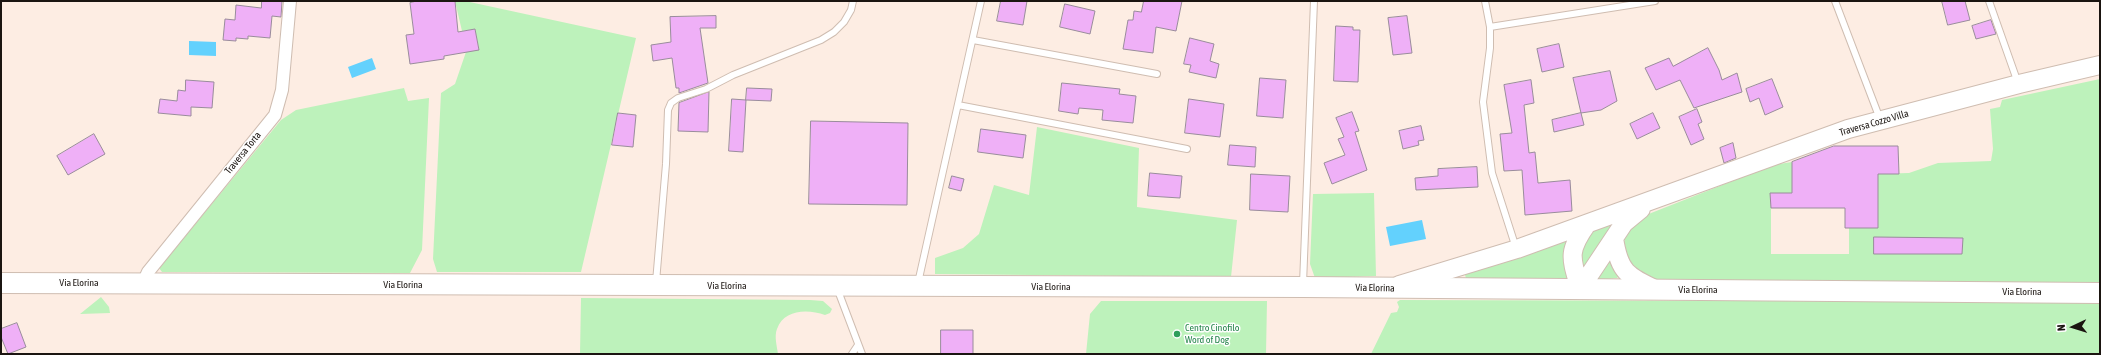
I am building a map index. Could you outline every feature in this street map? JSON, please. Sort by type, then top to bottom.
[{"type":"main road","name":"Via Elorina","points":[[1,283],[1303,287],[2100,293]]},
{"type":"street","name":"Traversa Torta","points":[[143,283],[148,272],[275,114],[282,90],[290,1]]},
{"type":"street","name":"Traversa Cozzo Villa","points":[[1388,288],[1516,249],[1653,201],[1848,129],[2019,84],[2100,65]]},
{"type":"street","points":[[1580,289],[1624,224],[1653,201]]},
{"type":"street","points":[[1580,289],[1571,258],[1574,245],[1587,224]]},
{"type":"street","points":[[1614,238],[1617,255],[1623,268],[1632,279],[1658,290]]},
{"type":"lane","points":[[656,286],[666,164],[668,110],[671,103],[678,98],[706,89],[733,75],[821,40],[834,32],[844,22],[854,1]]},
{"type":"lane","points":[[917,286],[981,1]]},
{"type":"lane","points":[[1303,287],[1314,1]]},
{"type":"lane","points":[[1485,1],[1490,27],[1490,48],[1483,102],[1492,172],[1516,249]]},
{"type":"lane","points":[[1490,27],[1655,1]]},
{"type":"lane","points":[[1835,1],[1881,120]]},
{"type":"lane","points":[[1989,1],[2019,84]]},
{"type":"lane","points":[[973,40],[1157,74]]},
{"type":"lane","points":[[958,105],[1187,149]]},
{"type":"lane","points":[[836,286],[862,354]]},
{"type":"lane","points":[[852,354],[858,345]]},
{"type":"green space","points":[[455,1],[465,1],[636,38],[581,272],[437,272],[433,259],[441,93],[455,84],[466,52],[479,49],[475,29],[462,31]]},
{"type":"green space","points":[[2100,79],[2100,285],[1654,281],[1630,267],[1625,250],[1625,239],[1629,230],[1641,217],[1773,165],[1792,162],[1792,193],[1771,194],[1771,254],[1849,254],[1849,228],[1878,227],[1878,183],[1875,182],[1875,174],[1909,173],[1938,163],[1991,161],[1993,149],[1990,109],[2000,107],[2002,100]]},
{"type":"green space","points":[[404,88],[408,101],[429,98],[422,250],[410,273],[162,272],[159,268],[281,120],[296,110]]},
{"type":"green space","points":[[1037,127],[1139,148],[1137,207],[1237,220],[1231,277],[935,274],[935,258],[963,248],[979,234],[994,185],[1029,195]]},
{"type":"green space","points":[[1374,193],[1376,276],[1315,278],[1310,264],[1313,194]]},
{"type":"green space","points":[[1616,223],[1584,272],[1579,254],[1593,229]]},
{"type":"green space","points":[[1565,238],[1568,242],[1571,278],[1466,278],[1465,275],[1468,272]]},
{"type":"green space","points":[[1611,259],[1619,276],[1617,278],[1598,280],[1597,277]]},
{"type":"green space","points":[[101,297],[109,307],[110,313],[80,314]]},
{"type":"green space","points":[[581,298],[810,300],[823,301],[832,309],[830,313],[825,315],[811,312],[797,312],[791,314],[780,322],[776,332],[778,354],[580,354]]},
{"type":"green space","points":[[1400,300],[2100,302],[2100,354],[1371,354],[1391,313],[1397,312],[1399,307],[1397,302]]},
{"type":"green space","name":"Centro Cinofilo Word of Dog","points":[[1101,301],[1267,301],[1266,354],[1086,354],[1090,314]]},
{"type":"water","points":[[189,41],[216,42],[216,56],[189,55]]},
{"type":"water","points":[[372,58],[376,69],[352,78],[348,67]]},
{"type":"water","points":[[1422,220],[1426,239],[1390,246],[1386,227]]},
{"type":"building","points":[[262,1],[282,1],[281,17],[272,16],[270,38],[248,36],[248,39],[236,38],[236,41],[223,40],[225,19],[235,20],[236,5],[261,8]]},
{"type":"building","points":[[417,1],[455,1],[458,32],[475,29],[479,50],[444,56],[444,59],[410,64],[406,35],[414,34],[410,3]]},
{"type":"building","points":[[1001,1],[1027,1],[1023,25],[997,21]]},
{"type":"building","points":[[1144,1],[1182,1],[1176,31],[1156,27],[1153,53],[1123,49],[1128,20],[1133,20],[1134,11],[1141,12]]},
{"type":"building","points":[[1942,1],[1965,1],[1970,20],[1948,25]]},
{"type":"building","points":[[1065,4],[1095,11],[1090,34],[1060,27]]},
{"type":"building","points":[[716,16],[716,28],[700,28],[708,83],[679,93],[679,88],[676,88],[672,58],[653,61],[651,45],[671,42],[670,17]]},
{"type":"building","points":[[1407,16],[1412,53],[1393,55],[1388,18]]},
{"type":"building","points":[[1991,20],[1996,34],[1976,39],[1972,26]]},
{"type":"building","points":[[1336,26],[1353,27],[1353,30],[1360,30],[1358,82],[1334,81]]},
{"type":"building","points":[[1190,38],[1214,44],[1210,61],[1219,64],[1216,78],[1189,72],[1191,65],[1184,64]]},
{"type":"building","points":[[1559,44],[1564,67],[1542,72],[1537,49]]},
{"type":"building","points":[[1708,48],[1719,70],[1722,80],[1737,73],[1742,92],[1694,108],[1680,80],[1656,90],[1645,68],[1669,58],[1673,66]]},
{"type":"building","points":[[1610,71],[1617,101],[1601,110],[1581,113],[1573,78]]},
{"type":"building","points":[[1260,78],[1286,80],[1283,118],[1257,116]]},
{"type":"building","points":[[1772,79],[1783,107],[1765,115],[1759,98],[1750,102],[1746,89]]},
{"type":"building","points":[[186,80],[214,82],[212,108],[191,107],[191,116],[158,113],[160,99],[177,101],[178,90],[185,91]]},
{"type":"building","points":[[1531,80],[1534,103],[1524,105],[1529,153],[1535,152],[1538,183],[1570,180],[1572,211],[1525,215],[1522,170],[1504,171],[1500,134],[1512,133],[1504,85]]},
{"type":"building","points":[[1062,83],[1120,89],[1119,94],[1136,96],[1133,123],[1102,120],[1103,110],[1079,108],[1078,114],[1059,111]]},
{"type":"building","points":[[747,88],[772,89],[771,101],[746,100]]},
{"type":"building","points":[[709,92],[708,132],[678,131],[679,103]]},
{"type":"building","points":[[732,99],[746,100],[743,152],[729,151]]},
{"type":"building","points":[[1189,99],[1224,104],[1220,137],[1185,133]]},
{"type":"building","points":[[1697,109],[1702,122],[1698,124],[1704,139],[1691,145],[1679,117]]},
{"type":"building","points":[[1352,112],[1359,131],[1355,132],[1367,170],[1332,184],[1324,163],[1345,155],[1338,139],[1344,137],[1336,118]]},
{"type":"building","points":[[618,113],[636,115],[633,147],[612,145]]},
{"type":"building","points":[[1581,113],[1584,125],[1554,132],[1552,120]]},
{"type":"building","points":[[1653,113],[1660,128],[1637,139],[1630,124]]},
{"type":"building","points":[[811,121],[908,123],[907,205],[809,204]]},
{"type":"building","points":[[1421,126],[1424,140],[1418,141],[1419,145],[1403,149],[1399,131]]},
{"type":"building","points":[[981,129],[1026,135],[1023,158],[978,152]]},
{"type":"building","points":[[94,134],[105,154],[68,175],[57,156]]},
{"type":"building","points":[[1733,143],[1736,158],[1724,163],[1720,148]]},
{"type":"building","points":[[1230,145],[1256,147],[1255,167],[1228,165]]},
{"type":"building","points":[[1834,146],[1898,146],[1899,174],[1878,174],[1878,228],[1845,228],[1845,208],[1771,208],[1770,193],[1792,193],[1792,162]]},
{"type":"building","points":[[1477,167],[1478,187],[1416,190],[1415,178],[1438,176],[1438,169]]},
{"type":"building","points":[[1150,173],[1182,176],[1180,198],[1148,196]]},
{"type":"building","points":[[1251,174],[1290,176],[1288,212],[1250,210]]},
{"type":"building","points":[[952,176],[964,179],[961,191],[949,188]]},
{"type":"building","points":[[1874,237],[1963,238],[1962,254],[1874,254]]},
{"type":"building","points":[[17,323],[26,347],[8,354],[1,337],[1,329]]},
{"type":"building","points":[[941,330],[973,330],[973,354],[941,354]]},
{"type":"place","name":"Centro Cinofilo Word of Dog","points":[[1177,334]]}]
